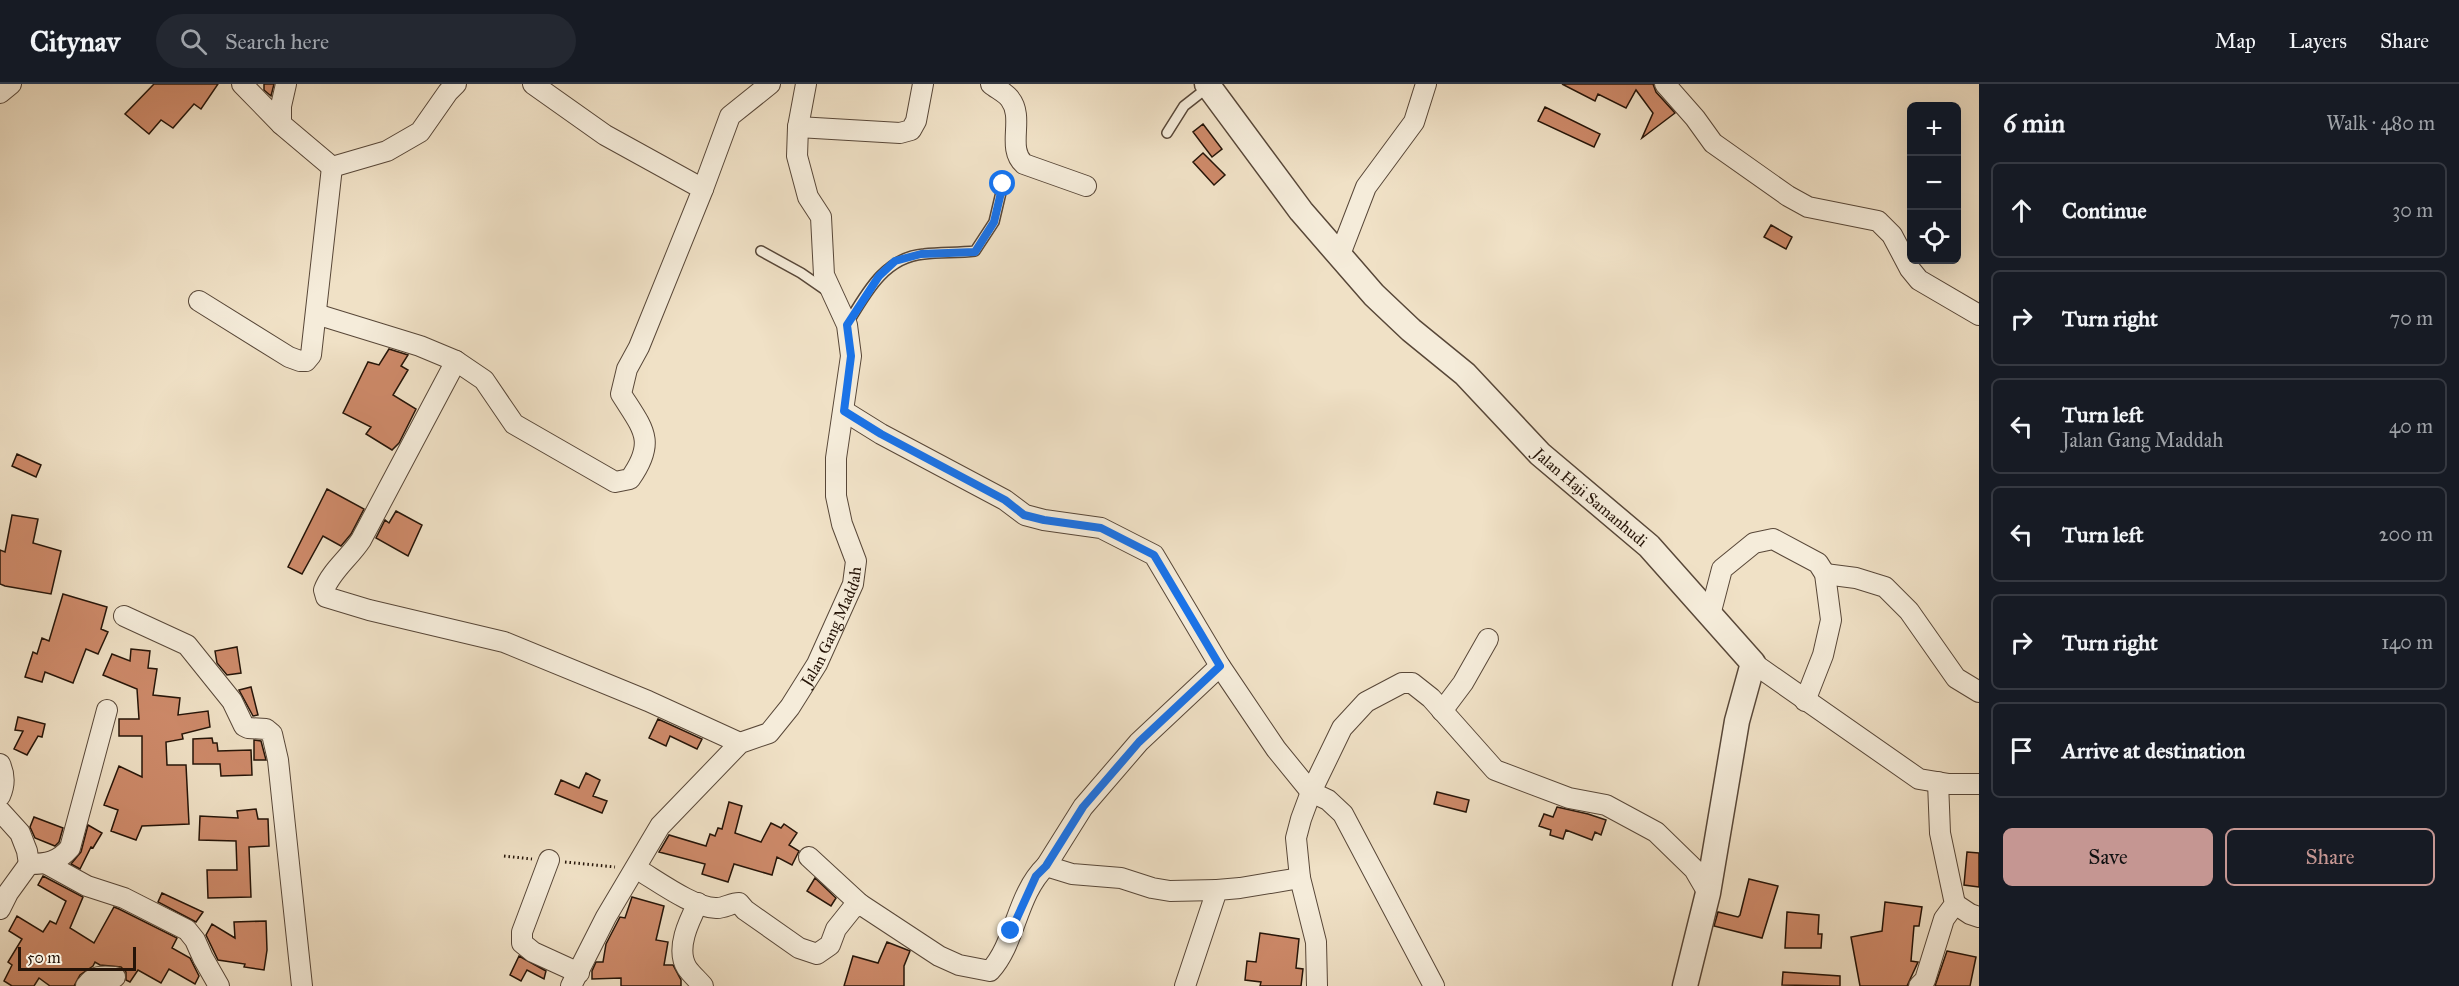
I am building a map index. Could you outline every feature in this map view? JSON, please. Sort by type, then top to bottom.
[{"type":"street","points":[[0,93],[11,84]]},
{"type":"street","points":[[242,84],[281,124],[332,167]]},
{"type":"street","points":[[281,124],[281,106],[286,84]]},
{"type":"street","points":[[332,167],[387,151],[420,132],[456,84]]},
{"type":"street","points":[[533,84],[605,135],[703,189]]},
{"type":"street","points":[[316,314],[420,346],[456,362],[484,380],[514,424],[615,482],[630,479],[640,465],[646,445],[643,428],[621,394],[627,369],[639,347],[730,116],[770,84]]},
{"type":"street","name":"Jalan Gang Maddah","points":[[575,980],[606,917],[637,869],[660,826],[740,743],[769,733],[790,707],[817,664],[853,584],[856,561],[842,524],[836,496],[836,458],[851,356],[847,325],[824,275],[821,217],[808,197],[797,156],[798,127],[806,84]]},
{"type":"street","points":[[798,127],[900,133],[911,130],[916,121],[923,84]]},
{"type":"street","points":[[991,84],[1010,99],[1016,112],[1016,150],[1019,159],[1024,164],[1086,186]]},
{"type":"street","points":[[1339,257],[1366,188],[1414,122],[1426,84]]},
{"type":"street","points":[[1665,84],[1695,118],[1713,143],[1788,196],[1808,207],[1878,221],[1892,235],[1910,269],[1919,279],[1979,315]]},
{"type":"street","name":"Jalan Haji Samanhudi","points":[[1208,85],[1301,211],[1339,257],[1411,330],[1465,374],[1540,454],[1649,546],[1754,663]]},
{"type":"street","points":[[199,301],[300,362],[306,361],[311,355],[332,167]]},
{"type":"street","points":[[456,362],[362,540],[351,556],[327,581],[324,590],[326,597],[369,610],[504,642],[648,701],[740,743]]},
{"type":"street","points":[[844,411],[881,434],[1005,500],[1024,515],[1101,528],[1154,555],[1220,666],[1276,749],[1311,792],[1328,800],[1343,814],[1434,986]]},
{"type":"street","points":[[1710,615],[1722,569],[1754,543],[1773,539],[1814,560],[1825,574],[1831,620],[1823,655],[1804,701]]},
{"type":"street","points":[[1825,574],[1856,578],[1885,587],[1909,611],[1956,678],[1979,692]]},
{"type":"street","points":[[124,616],[187,645],[232,701],[244,726],[266,729],[272,734],[280,783],[302,986]]},
{"type":"street","points":[[1442,711],[1463,683],[1488,639]]},
{"type":"street","points":[[1685,986],[1708,894],[1737,721],[1754,663],[1804,701],[1919,779],[1979,784]]},
{"type":"street","points":[[995,977],[1026,894],[1083,807],[1139,742],[1220,666]]},
{"type":"street","points":[[1317,986],[1316,942],[1300,878],[1296,838],[1311,792],[1342,728],[1366,702],[1402,682],[1412,683],[1431,698],[1495,770],[1569,798],[1606,805],[1656,832],[1694,869],[1708,894]]},
{"type":"street","points":[[0,909],[8,893],[38,864],[61,857],[69,848],[107,710]]},
{"type":"street","points":[[0,764],[4,788],[0,796]]},
{"type":"street","points":[[1938,782],[1940,832],[1955,904],[1979,917]]},
{"type":"street","points":[[0,811],[20,833],[27,851],[38,864],[87,886],[124,898],[187,930],[195,940],[202,958],[219,986]]},
{"type":"street","points":[[809,857],[860,904],[939,956],[959,965],[990,971],[995,977]]},
{"type":"street","points":[[549,860],[522,932],[522,943],[575,980]]},
{"type":"street","points":[[1046,866],[1072,874],[1121,878],[1170,891],[1240,888],[1300,878]]},
{"type":"street","points":[[637,869],[698,903],[716,909],[729,903],[740,903],[745,910],[799,948],[817,954],[830,945],[836,929],[852,909],[860,904]]},
{"type":"street","points":[[1185,986],[1217,890]]},
{"type":"street","points":[[698,903],[682,944],[682,960],[703,986]]},
{"type":"street","points":[[1919,986],[1925,980],[1944,919],[1955,904]]},
{"type":"street","points":[[86,986],[90,980],[100,976],[115,977]]},
{"type":"lane","points":[[1167,133],[1184,106],[1208,85]]},
{"type":"lane","points":[[847,325],[879,276],[895,261],[921,254],[975,252],[994,222],[1003,184]]},
{"type":"lane","points":[[761,251],[801,273],[831,294]]},
{"type":"path","points":[[504,856],[637,869]]},
{"type":"building","points":[[154,84],[218,84],[201,109],[194,104],[173,128],[161,120],[149,134],[125,114]]},
{"type":"building","points":[[264,84],[274,84],[271,96],[264,90]]},
{"type":"building","points":[[1562,84],[1653,84],[1656,92],[1675,113],[1642,138],[1653,113],[1636,90],[1626,108],[1598,94],[1595,101]]},
{"type":"building","points":[[1545,107],[1600,134],[1594,147],[1538,121]]},
{"type":"building","points":[[1203,124],[1222,149],[1212,157],[1193,132]]},
{"type":"building","points":[[1203,153],[1225,175],[1214,185],[1193,162]]},
{"type":"building","points":[[1771,225],[1792,237],[1786,249],[1764,237]]},
{"type":"building","points":[[389,349],[408,355],[401,366],[408,370],[393,395],[416,409],[399,443],[392,450],[366,434],[371,427],[343,413],[368,362],[379,365]]},
{"type":"building","points":[[17,454],[41,465],[36,477],[12,466]]},
{"type":"building","points":[[327,489],[364,509],[351,534],[341,546],[323,536],[302,574],[288,567]]},
{"type":"building","points":[[396,511],[422,525],[408,556],[376,538],[385,520],[389,523]]},
{"type":"building","points":[[12,515],[38,519],[33,543],[61,551],[51,594],[0,584],[0,550],[5,552]]},
{"type":"building","points":[[63,594],[107,607],[101,629],[108,632],[98,654],[86,649],[73,683],[45,672],[42,682],[25,677],[33,652],[37,654],[42,638],[49,641]]},
{"type":"building","points":[[237,647],[241,673],[227,675],[217,663],[215,651]]},
{"type":"building","points":[[131,649],[150,651],[148,668],[157,669],[153,695],[180,698],[178,715],[208,711],[210,727],[182,734],[183,739],[166,742],[167,765],[186,765],[189,824],[142,826],[136,840],[111,831],[118,810],[104,805],[119,766],[142,777],[142,736],[119,736],[119,719],[139,719],[137,689],[103,675],[112,654],[130,661]]},
{"type":"building","points":[[251,687],[258,715],[253,716],[239,690]]},
{"type":"building","points":[[18,717],[45,724],[42,737],[38,736],[27,755],[14,749],[23,731],[15,730]]},
{"type":"building","points":[[658,719],[702,739],[697,749],[670,736],[666,746],[649,738]]},
{"type":"building","points":[[212,738],[213,743],[217,743],[218,751],[251,750],[252,775],[221,776],[220,764],[193,764],[193,739]]},
{"type":"building","points":[[254,740],[261,741],[266,760],[254,760]]},
{"type":"building","points":[[586,773],[600,780],[593,796],[607,801],[602,813],[555,794],[561,780],[579,788]]},
{"type":"building","points":[[1437,792],[1469,800],[1466,812],[1434,804]]},
{"type":"building","points":[[729,802],[742,806],[735,833],[761,842],[771,823],[781,828],[784,824],[797,833],[789,845],[799,851],[792,865],[777,857],[772,875],[734,864],[728,882],[702,874],[705,864],[659,852],[669,835],[706,846],[710,834],[715,836],[718,828],[722,829]]},
{"type":"building","points":[[1557,807],[1606,820],[1601,835],[1595,832],[1592,840],[1566,830],[1563,839],[1550,835],[1551,830],[1539,826],[1544,814],[1553,817]]},
{"type":"building","points":[[256,809],[258,819],[268,819],[269,846],[249,847],[251,897],[208,898],[207,870],[237,870],[236,841],[199,840],[200,816],[238,818],[237,811]]},
{"type":"building","points":[[34,817],[63,828],[59,842],[55,846],[35,838],[30,827]]},
{"type":"building","points":[[88,825],[102,833],[93,848],[91,847],[80,869],[71,864],[81,852]]},
{"type":"building","points":[[1967,852],[1979,853],[1979,887],[1964,885]]},
{"type":"building","points":[[43,876],[83,897],[70,928],[94,943],[114,907],[177,938],[172,948],[190,958],[199,976],[195,984],[169,969],[161,983],[138,970],[130,982],[126,980],[126,972],[121,967],[100,965],[95,962],[80,975],[74,986],[50,986],[39,978],[34,986],[12,986],[4,981],[12,965],[8,962],[22,939],[9,931],[17,916],[43,932],[50,921],[56,924],[66,901],[38,885]]},
{"type":"building","points":[[815,878],[836,898],[831,906],[807,891]]},
{"type":"building","points":[[1749,879],[1778,886],[1762,938],[1714,926],[1718,912],[1738,917],[1740,915]]},
{"type":"building","points":[[162,893],[203,912],[196,922],[158,902]]},
{"type":"building","points":[[632,897],[664,906],[656,940],[668,942],[664,965],[673,965],[681,980],[681,986],[621,986],[621,978],[592,979],[592,971],[596,962],[603,962],[606,944],[620,917],[625,918]]},
{"type":"building","points":[[1885,902],[1922,907],[1919,926],[1914,926],[1911,961],[1918,962],[1907,986],[1860,986],[1851,937],[1882,931]]},
{"type":"building","points":[[1787,912],[1819,915],[1818,934],[1822,934],[1821,948],[1785,948]]},
{"type":"building","points":[[266,921],[267,950],[264,970],[244,967],[245,964],[218,960],[206,935],[212,924],[235,938],[234,922]]},
{"type":"building","points":[[1260,933],[1299,939],[1296,968],[1303,969],[1301,986],[1260,986],[1261,982],[1245,980],[1247,961],[1256,962]]},
{"type":"building","points":[[887,942],[910,951],[904,966],[904,986],[844,986],[853,956],[878,963]]},
{"type":"building","points":[[1947,951],[1976,957],[1970,986],[1935,986]]},
{"type":"building","points":[[519,956],[546,971],[544,979],[527,970],[521,981],[510,975]]},
{"type":"building","points":[[1783,972],[1840,976],[1840,986],[1782,985]]},
{"type":"route","points":[[1003,184],[994,222],[975,252],[921,254],[895,261],[879,276],[861,300],[847,325],[851,356],[844,411],[881,434],[1005,500],[1024,515],[1101,528],[1154,555],[1220,666],[1139,742],[1083,807],[1046,866],[1036,876],[1011,931]]}]
